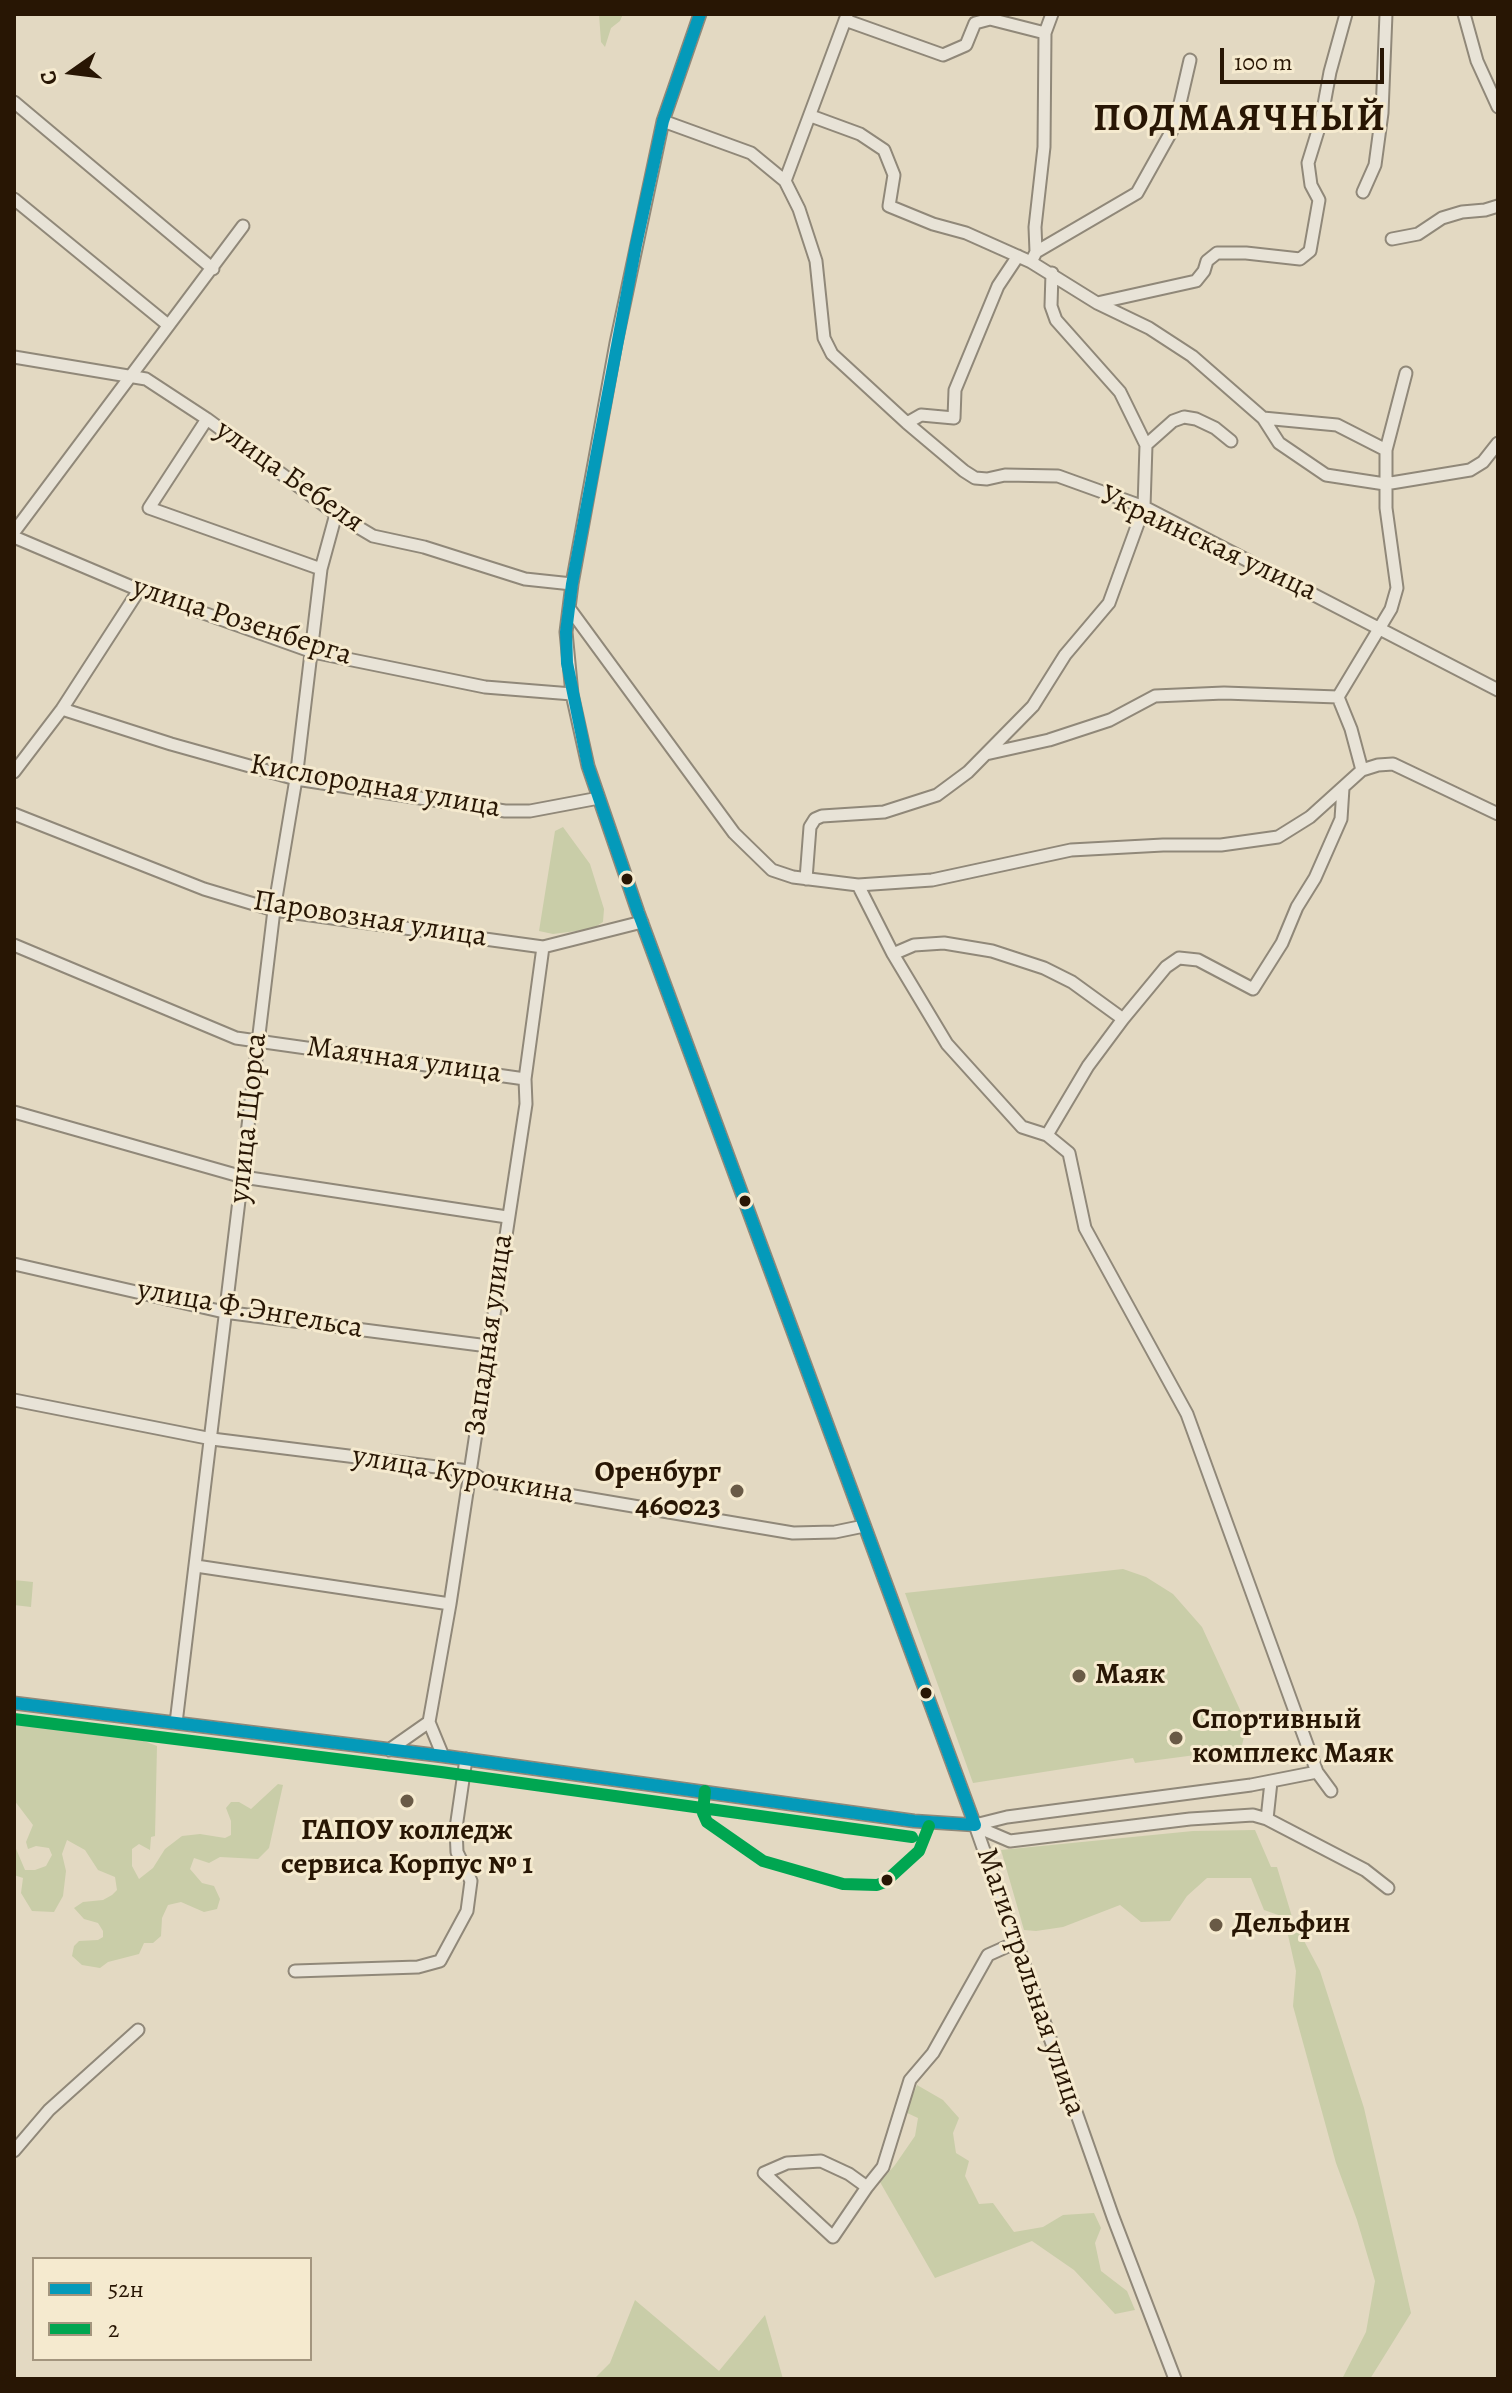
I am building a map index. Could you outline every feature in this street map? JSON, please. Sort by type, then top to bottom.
[{"type":"street","name":"Магистральная улица","points":[[700,14],[663,121],[630,272],[572,584],[567,663],[572,694],[599,798],[642,922],[975,1825],[1113,2217],[1175,2379]]},
{"type":"street","points":[[1034,257],[1044,147],[1045,33],[1052,14]]},
{"type":"street","points":[[1097,303],[1196,281],[1207,261],[1217,253],[1300,259],[1310,251],[1319,200],[1311,185],[1308,163],[1346,14]]},
{"type":"street","points":[[1363,192],[1375,165],[1382,113],[1386,14]]},
{"type":"street","points":[[1464,14],[1477,61],[1498,107]]},
{"type":"street","points":[[785,181],[846,17],[943,55],[966,45],[975,23],[990,19],[1045,33]]},
{"type":"street","points":[[811,116],[860,134],[884,150],[894,175],[889,206],[933,224],[966,233],[1018,256],[1034,257],[1137,193],[1175,125],[1190,60]]},
{"type":"street","points":[[14,102],[213,269]]},
{"type":"street","name":"Украинская улица","points":[[663,121],[751,153],[785,181],[799,209],[816,261],[824,338],[832,354],[907,423],[975,478],[1058,476],[1144,507],[1498,690]]},
{"type":"street","points":[[14,199],[168,325]]},
{"type":"street","points":[[1392,239],[1418,234],[1442,218],[1498,206]]},
{"type":"street","points":[[14,535],[243,226]]},
{"type":"street","points":[[907,423],[921,415],[954,418],[955,390],[998,286],[1018,256]]},
{"type":"street","points":[[1034,257],[1097,303],[1149,328],[1192,356],[1263,418],[1279,443],[1326,475],[1385,484],[1470,470],[1483,462],[1498,443]]},
{"type":"street","points":[[806,879],[810,827],[815,819],[884,812],[937,795],[968,772],[1033,706],[1065,655],[1109,603],[1144,507],[1146,445],[1120,392],[1056,320],[1051,306],[1052,273]]},
{"type":"street","name":"улица Бебеля","points":[[14,357],[146,379],[164,388],[336,514],[373,536],[436,550],[525,579],[572,584]]},
{"type":"street","points":[[1338,697],[1391,609],[1397,588],[1385,484],[1386,450],[1406,373]]},
{"type":"street","points":[[1146,445],[1173,421],[1184,417],[1215,428],[1231,441]]},
{"type":"street","points":[[1263,418],[1337,425],[1386,450]]},
{"type":"street","points":[[207,419],[149,508],[321,569]]},
{"type":"street","name":"улица Щорса","points":[[176,1723],[274,910],[296,779],[321,569],[336,514]]},
{"type":"street","name":"улица Розенберга","points":[[14,535],[139,590],[313,652],[485,687],[572,694]]},
{"type":"street","points":[[14,772],[62,709],[139,590]]},
{"type":"street","points":[[569,608],[734,833],[772,870],[806,879],[858,885],[932,880],[1071,850],[1221,845],[1278,837],[1310,817],[1362,770],[1378,765],[1393,764],[1498,814]]},
{"type":"street","points":[[984,754],[1049,740],[1110,720],[1155,696],[1224,693],[1338,697]]},
{"type":"street","points":[[1338,697],[1362,770]]},
{"type":"street","name":"Кислородная улица","points":[[62,709],[296,779],[505,811],[530,811],[599,798]]},
{"type":"street","points":[[1047,1135],[1088,1066],[1166,967],[1179,958],[1198,960],[1253,989],[1282,943],[1297,907],[1315,878],[1341,819],[1343,788]]},
{"type":"street","name":"Паровозная улица","points":[[14,814],[204,889],[274,910],[543,947],[642,922]]},
{"type":"street","points":[[858,885],[893,954],[947,1044],[1022,1127],[1047,1135],[1069,1153],[1085,1228],[1187,1414],[1317,1772],[1331,1791]]},
{"type":"street","points":[[893,954],[914,945],[944,943],[992,951],[1044,968],[1072,982],[1123,1019]]},
{"type":"street","name":"Маячная улица","points":[[14,945],[236,1038],[525,1079]]},
{"type":"street","name":"Западная улица","points":[[429,1722],[450,1604],[526,1104],[525,1079],[543,947]]},
{"type":"street","points":[[14,1112],[243,1177],[507,1217]]},
{"type":"street","name":"улица Ф.Энгельса","points":[[14,1264],[224,1312],[488,1346]]},
{"type":"street","name":"улица Курочкина","points":[[14,1400],[212,1439],[469,1471],[485,1481],[793,1533],[835,1532],[864,1526]]},
{"type":"street","points":[[196,1566],[450,1604]]},
{"type":"street","points":[[14,1703],[466,1759],[914,1821],[975,1825],[1007,1817],[1271,1782],[1317,1772]]},
{"type":"street","points":[[389,1750],[429,1722],[443,1756]]},
{"type":"street","points":[[295,1971],[418,1967],[440,1961],[467,1911],[471,1881],[457,1852],[456,1828],[466,1759]]},
{"type":"street","points":[[1267,1819],[1271,1782]]},
{"type":"street","points":[[975,1825],[1010,1841],[1190,1819],[1253,1815],[1267,1819],[1365,1870],[1388,1888]]},
{"type":"street","points":[[867,2187],[849,2174],[821,2161],[787,2163],[764,2173],[833,2237],[883,2167],[910,2080],[933,2053],[988,1955],[1017,1942]]},
{"type":"street","points":[[14,2151],[49,2110],[138,2030]]},
{"type":"green space","points":[[599,14],[623,14],[611,28],[605,47],[601,42]]},
{"type":"green space","points":[[563,827],[590,864],[604,909],[603,922],[592,929],[553,934],[539,931],[555,831]]},
{"type":"green space","name":"Маяк","points":[[1123,1569],[1146,1577],[1173,1594],[1202,1627],[1247,1725],[1241,1749],[1135,1763],[1133,1758],[973,1783],[905,1593]]},
{"type":"green space","points":[[14,1580],[33,1582],[31,1607],[14,1605]]},
{"type":"green space","points":[[14,1721],[136,1738],[157,1746],[155,1836],[151,1837],[150,1850],[139,1844],[132,1849],[132,1866],[139,1879],[153,1868],[165,1849],[182,1836],[200,1834],[225,1838],[231,1835],[231,1821],[226,1808],[231,1802],[239,1802],[251,1809],[278,1784],[283,1785],[269,1848],[258,1859],[220,1857],[209,1863],[194,1858],[190,1869],[202,1883],[214,1886],[220,1899],[217,1909],[204,1912],[181,1902],[168,1905],[162,1918],[161,1936],[153,1943],[144,1943],[139,1954],[108,1962],[100,1968],[82,1965],[72,1956],[74,1946],[79,1941],[98,1940],[103,1937],[103,1931],[98,1923],[84,1919],[74,1908],[83,1902],[103,1900],[112,1895],[117,1890],[115,1877],[98,1870],[85,1850],[67,1840],[62,1854],[66,1871],[63,1896],[54,1912],[32,1911],[21,1893],[23,1878],[14,1875],[14,1844],[25,1870],[46,1866],[52,1855],[49,1848],[36,1846],[28,1849],[26,1842],[33,1825],[14,1800]]},
{"type":"green space","points":[[1255,1830],[1271,1867],[1277,1867],[1293,1920],[1320,1971],[1364,2108],[1411,2313],[1370,2379],[1342,2379],[1366,2332],[1375,2281],[1336,2163],[1293,2006],[1296,1971],[1284,1917],[1264,1910],[1251,1878],[1207,1878],[1187,1896],[1170,1921],[1141,1922],[1120,1905],[1063,1927],[1024,1930],[1001,1850],[1193,1831]]},
{"type":"green space","points":[[917,2085],[943,2100],[959,2118],[953,2133],[956,2153],[969,2161],[965,2176],[979,2204],[993,2203],[1014,2232],[1043,2227],[1063,2215],[1094,2213],[1101,2228],[1095,2243],[1101,2271],[1127,2291],[1135,2310],[1115,2314],[1074,2270],[1032,2241],[935,2278],[880,2182],[915,2136],[918,2118],[905,2112]]},
{"type":"green space","points":[[635,2300],[719,2371],[765,2315],[783,2379],[594,2379],[610,2363]]},
{"type":"transit line","name":"52н","points":[[14,1703],[443,1756],[914,1821],[975,1825],[638,912],[588,766],[567,663],[566,632],[572,584],[636,245],[663,121],[700,14]]},
{"type":"transit line","name":"2","points":[[14,1719],[441,1772],[912,1837]]},
{"type":"transit line","name":"2","points":[[705,1791],[703,1813],[707,1822],[763,1861],[843,1884],[877,1885],[885,1882],[919,1851],[929,1826]]},
{"type":"place","name":"Оренбург 460023","points":[[737,1491]]},
{"type":"place","name":"Маяк","points":[[1079,1676]]},
{"type":"place","name":"Спортивный комплекс Маяк","points":[[1176,1738]]},
{"type":"place","name":"ГАПОУ колледж сервиса Корпус № 1","points":[[407,1801]]},
{"type":"place","name":"Дельфин","points":[[1216,1925]]},
{"type":"district","name":"ПОДМАЯЧНЫЙ","points":[[1240,121]]}]
